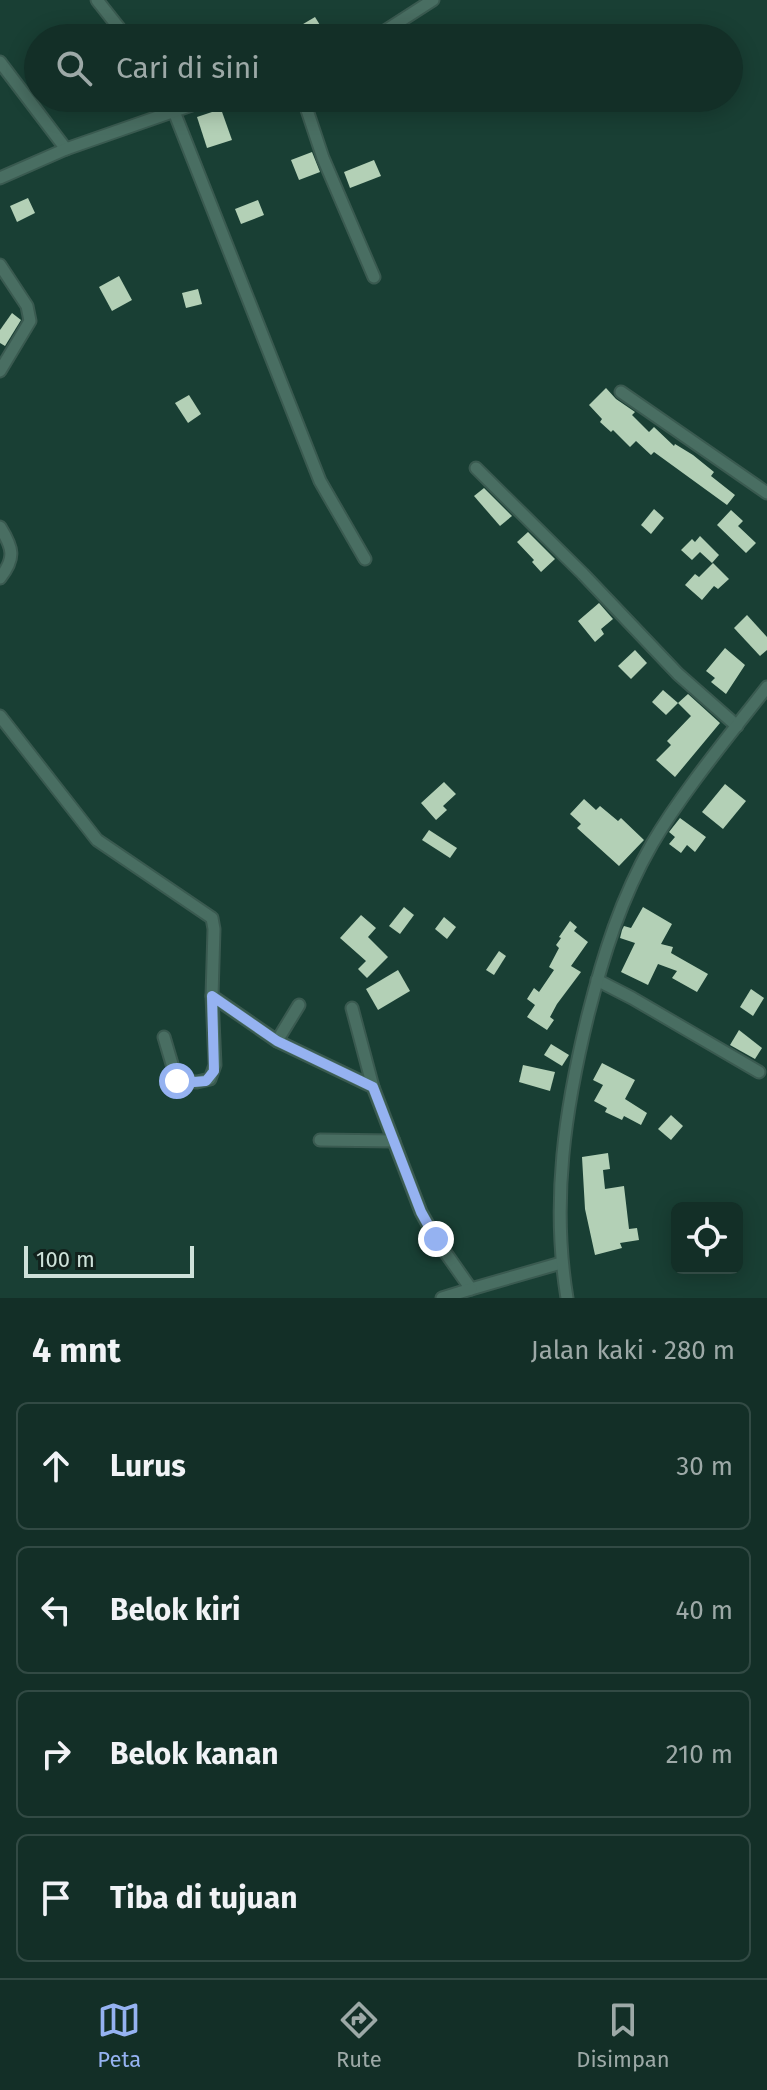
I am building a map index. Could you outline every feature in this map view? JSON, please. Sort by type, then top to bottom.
[{"type":"street","points":[[97,0],[116,24]]},
{"type":"street","points":[[396,24],[433,0]]},
{"type":"street","points":[[0,62],[24,94]]},
{"type":"street","points":[[38,112],[66,149]]},
{"type":"street","points":[[0,178],[158,112]]},
{"type":"street","points":[[179,112],[320,481],[365,559]]},
{"type":"street","points":[[308,112],[323,158],[374,277]]},
{"type":"street","points":[[0,265],[27,306],[30,321],[0,371]]},
{"type":"street","points":[[621,392],[767,493]]},
{"type":"street","points":[[476,468],[678,674],[737,726]]},
{"type":"street","points":[[0,527],[13,549],[11,562],[0,578]]},
{"type":"street","points":[[567,1298],[561,1263],[559,1213],[571,1085],[612,933],[632,882],[654,841],[767,687]]},
{"type":"street","points":[[0,716],[97,840],[212,918],[215,1065],[210,1079],[177,1081],[164,1037]]},
{"type":"street","points":[[597,980],[759,1072]]},
{"type":"street","points":[[212,996],[277,1041],[373,1087]]},
{"type":"street","points":[[277,1041],[299,1005]]},
{"type":"street","points":[[352,1008],[373,1087],[427,1224],[471,1289]]},
{"type":"street","points":[[320,1140],[394,1141]]},
{"type":"street","points":[[442,1298],[561,1263]]},
{"type":"building","points":[[315,17],[319,24],[303,24]]},
{"type":"building","points":[[222,112],[232,140],[207,148],[197,117]]},
{"type":"building","points":[[312,152],[320,172],[299,180],[291,160]]},
{"type":"building","points":[[374,160],[381,176],[350,188],[344,172]]},
{"type":"building","points":[[28,198],[35,213],[17,222],[10,206]]},
{"type":"building","points":[[258,200],[264,215],[241,224],[235,209]]},
{"type":"building","points":[[119,276],[132,300],[112,311],[99,287]]},
{"type":"building","points":[[198,289],[202,304],[186,308],[182,293]]},
{"type":"building","points":[[12,313],[21,320],[5,346],[0,343],[0,330]]},
{"type":"building","points":[[606,388],[635,412],[632,415],[649,432],[654,427],[674,446],[693,455],[714,472],[711,476],[735,495],[727,505],[654,452],[651,455],[636,441],[630,447],[600,422],[602,419],[589,405]]},
{"type":"building","points":[[189,395],[201,414],[188,423],[175,403]]},
{"type":"building","points":[[484,488],[512,516],[500,526],[474,496]]},
{"type":"building","points":[[654,509],[664,518],[651,534],[641,525]]},
{"type":"building","points":[[731,510],[743,521],[738,526],[756,543],[746,553],[717,525]]},
{"type":"building","points":[[528,532],[555,559],[541,572],[517,542]]},
{"type":"building","points":[[700,536],[719,555],[712,563],[700,552],[692,560],[681,550]]},
{"type":"building","points":[[713,563],[729,579],[718,589],[714,586],[702,600],[685,585],[695,574],[699,577]]},
{"type":"building","points":[[599,603],[613,619],[601,629],[604,634],[595,642],[578,621]]},
{"type":"building","points":[[747,615],[767,637],[767,650],[760,656],[734,628]]},
{"type":"building","points":[[725,648],[745,665],[726,694],[711,682],[715,678],[706,671]]},
{"type":"building","points":[[635,650],[647,663],[631,679],[618,666]]},
{"type":"building","points":[[663,690],[678,703],[666,715],[652,702]]},
{"type":"building","points":[[688,694],[720,723],[675,777],[656,760],[671,745],[667,741],[691,716],[678,703]]},
{"type":"building","points":[[444,782],[456,794],[443,806],[447,810],[436,820],[421,803]]},
{"type":"building","points":[[725,784],[746,801],[723,829],[702,812]]},
{"type":"building","points":[[584,799],[596,810],[600,806],[618,821],[621,818],[644,840],[619,866],[577,828],[581,824],[570,814]]},
{"type":"building","points":[[680,818],[706,837],[695,852],[687,845],[681,853],[669,844],[675,837],[669,832]]},
{"type":"building","points":[[429,830],[457,848],[450,858],[422,840]]},
{"type":"building","points":[[404,907],[414,915],[400,934],[389,926]]},
{"type":"building","points":[[643,907],[672,924],[661,944],[673,947],[671,953],[708,974],[697,992],[672,978],[677,971],[658,964],[648,985],[621,972],[635,943],[620,938],[622,930],[624,926],[631,928]]},
{"type":"building","points":[[361,915],[376,928],[368,937],[388,957],[367,978],[358,969],[366,961],[340,938]]},
{"type":"building","points":[[444,917],[456,927],[447,939],[435,929]]},
{"type":"building","points":[[570,921],[577,927],[574,931],[588,942],[571,966],[581,972],[557,1004],[550,1017],[554,1020],[547,1030],[527,1017],[535,1005],[527,999],[534,988],[539,992],[554,970],[549,967],[559,948],[556,945]]},
{"type":"building","points":[[499,951],[506,956],[494,975],[486,970]]},
{"type":"building","points":[[398,970],[410,991],[378,1010],[366,989]]},
{"type":"building","points":[[751,989],[764,998],[753,1016],[740,1007]]},
{"type":"building","points":[[739,1030],[762,1048],[755,1059],[730,1045]]},
{"type":"building","points":[[551,1044],[569,1055],[562,1066],[544,1055]]},
{"type":"building","points":[[602,1063],[635,1080],[625,1099],[647,1113],[641,1125],[624,1116],[622,1120],[605,1112],[607,1108],[594,1101],[603,1085],[593,1080]]},
{"type":"building","points":[[523,1065],[555,1072],[550,1091],[519,1082]]},
{"type":"building","points":[[671,1115],[683,1126],[671,1140],[658,1129]]},
{"type":"building","points":[[608,1153],[610,1169],[603,1170],[605,1189],[624,1186],[629,1229],[637,1228],[639,1240],[620,1243],[622,1248],[595,1255],[585,1209],[582,1157]]},
{"type":"route","points":[[177,1081],[206,1081],[214,1071],[212,996],[277,1041],[373,1087],[421,1212],[436,1239]]}]
